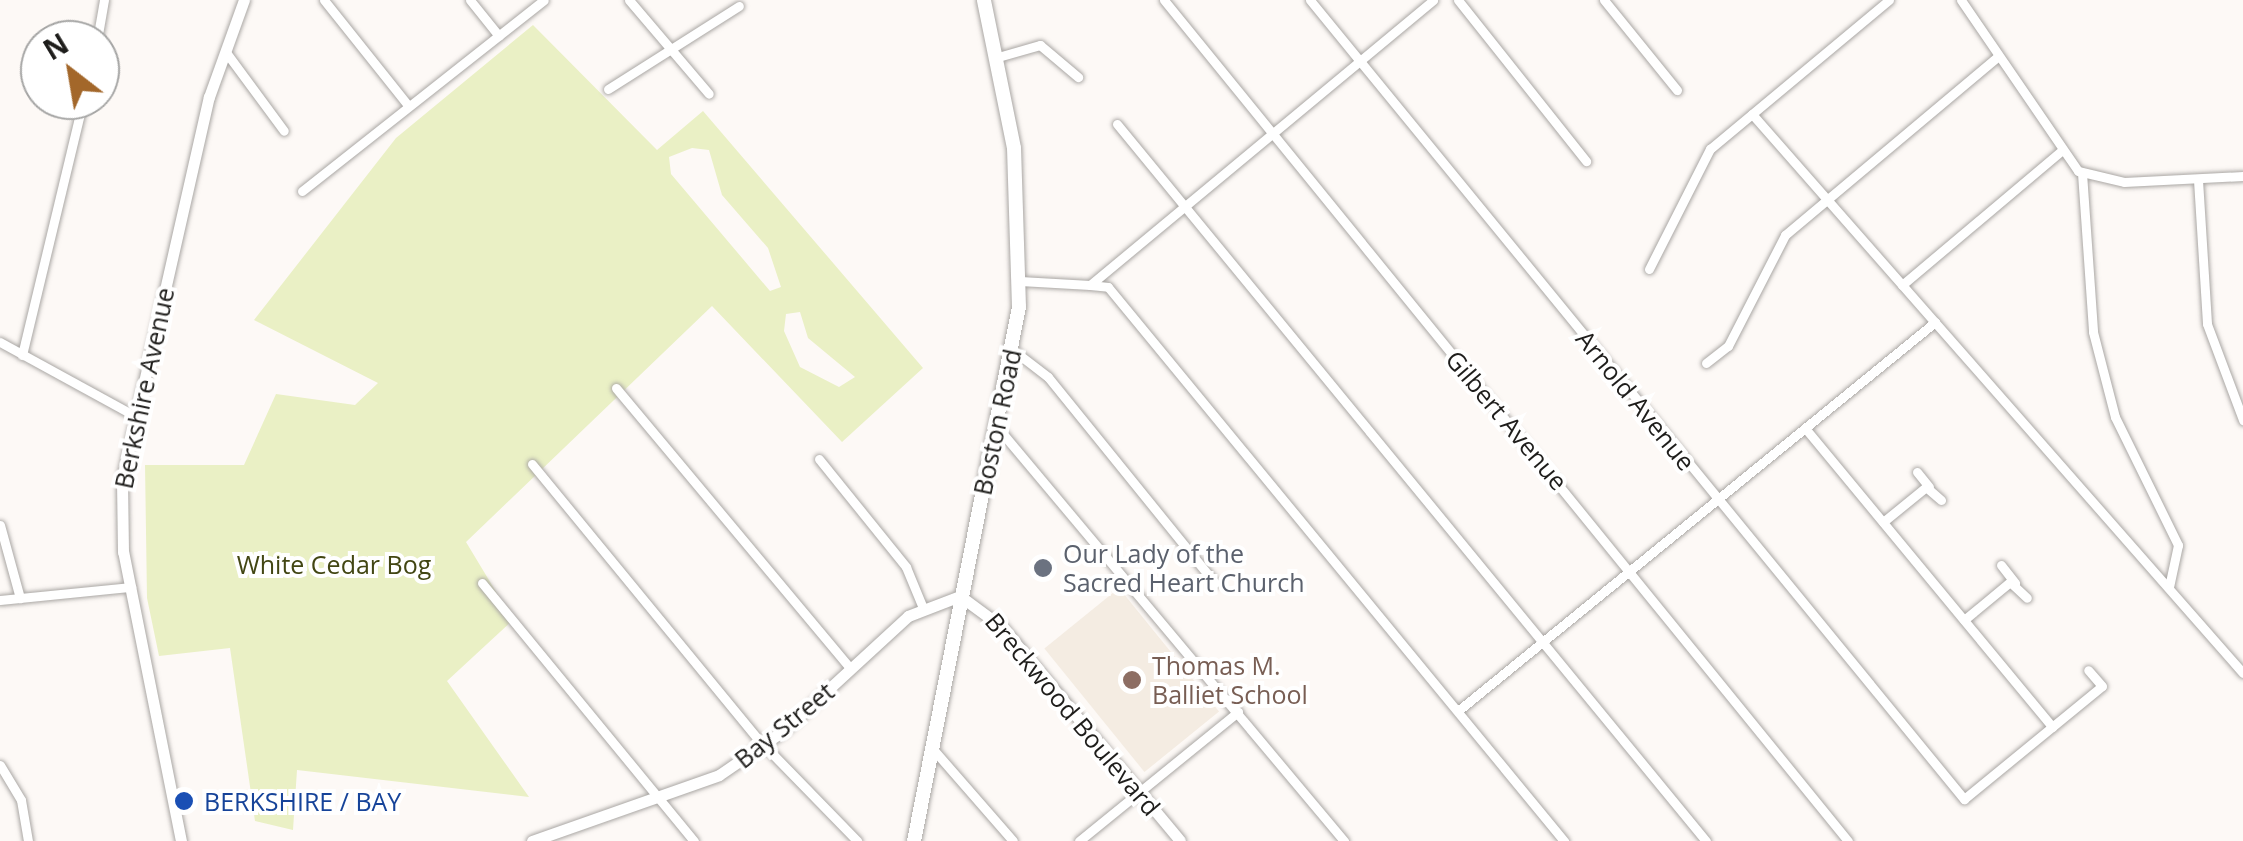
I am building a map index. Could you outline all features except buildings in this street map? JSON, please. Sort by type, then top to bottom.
[{"type":"main road","name":"Berkshire Avenue","points":[[181,841],[130,587],[120,504],[135,416],[225,51],[244,0]]},
{"type":"main road","name":"Boston Road","points":[[914,841],[960,596],[1014,350],[1020,280],[998,57],[984,0]]},
{"type":"main road","name":"Bay Street","points":[[532,841],[565,837],[663,802],[764,746],[923,608],[960,596]]},
{"type":"main road","name":"Breckwood Boulevard","points":[[960,596],[988,611],[1180,841]]},
{"type":"street","points":[[324,0],[407,104]]},
{"type":"street","points":[[470,0],[499,36]]},
{"type":"street","points":[[302,191],[407,104],[544,0]]},
{"type":"street","points":[[629,0],[709,94]]},
{"type":"street","name":"Gilbert Avenue","points":[[1164,0],[1848,841]]},
{"type":"street","name":"Arnold Avenue","points":[[1310,0],[1964,799],[2052,727]]},
{"type":"street","points":[[1090,285],[1433,0]]},
{"type":"street","points":[[1458,0],[1586,161]]},
{"type":"street","points":[[1604,0],[1678,90]]},
{"type":"street","points":[[1649,269],[1701,162],[1888,0]]},
{"type":"street","points":[[1961,0],[2060,152],[2082,173],[2198,180],[2243,176]]},
{"type":"street","points":[[608,89],[667,46],[739,6]]},
{"type":"street","points":[[998,57],[1040,44],[1078,77]]},
{"type":"street","points":[[225,51],[284,131]]},
{"type":"street","points":[[1706,364],[1728,346],[1786,235],[1997,57]]},
{"type":"street","points":[[1752,114],[2243,673]]},
{"type":"street","points":[[22,355],[78,120]]},
{"type":"street","points":[[1117,124],[1706,841]]},
{"type":"street","points":[[1902,285],[2060,152]]},
{"type":"street","points":[[2082,173],[2093,332],[2115,417],[2178,546],[2170,587]]},
{"type":"street","points":[[2198,180],[2209,334],[2243,420]]},
{"type":"street","points":[[1020,280],[1108,287],[1564,841]]},
{"type":"street","points":[[1459,710],[1935,322]]},
{"type":"street","points":[[0,342],[135,416]]},
{"type":"street","points":[[1014,350],[1048,377],[1215,583]]},
{"type":"street","points":[[616,388],[850,669]]},
{"type":"street","points":[[998,428],[1344,841]]},
{"type":"street","points":[[1805,428],[2052,727],[2102,686],[2088,670]]},
{"type":"street","points":[[819,459],[906,567],[923,608]]},
{"type":"street","points":[[532,464],[764,746],[856,841]]},
{"type":"street","points":[[1917,472],[1941,500]]},
{"type":"street","points":[[1883,522],[1929,487]]},
{"type":"street","points":[[0,524],[20,598]]},
{"type":"street","points":[[2001,565],[2027,598]]},
{"type":"street","points":[[482,583],[694,841]]},
{"type":"street","points":[[1964,620],[2015,583]]},
{"type":"street","points":[[0,600],[130,587]]},
{"type":"street","points":[[1079,841],[1238,712]]},
{"type":"street","points":[[932,748],[1013,841]]},
{"type":"street","points":[[0,766],[21,800],[28,841]]},
{"type":"shaded area","name":"Thomas M. Balliet School","points":[[1119,588],[1219,712],[1144,772],[1044,648]]},
{"type":"green space","name":"White Cedar Bog","points":[[533,25],[657,150],[703,111],[923,368],[842,442],[712,306],[466,542],[513,620],[447,681],[529,797],[297,770],[293,830],[255,821],[230,648],[159,656],[147,598],[145,465],[244,465],[276,394],[355,405],[378,383],[254,320],[396,138]],"holes":[[[692,148],[709,150],[722,195],[768,248],[781,287],[770,291],[671,174],[669,157]],[[800,312],[808,338],[855,377],[839,387],[800,367],[784,331],[786,314]]]},
{"type":"place","name":"Our Lady of the Sacred Heart Church","points":[[1043,568]]},
{"type":"place","name":"Thomas M. Balliet School","points":[[1132,680]]},
{"type":"place","name":"BERKSHIRE / BAY","points":[[184,801]]}]
